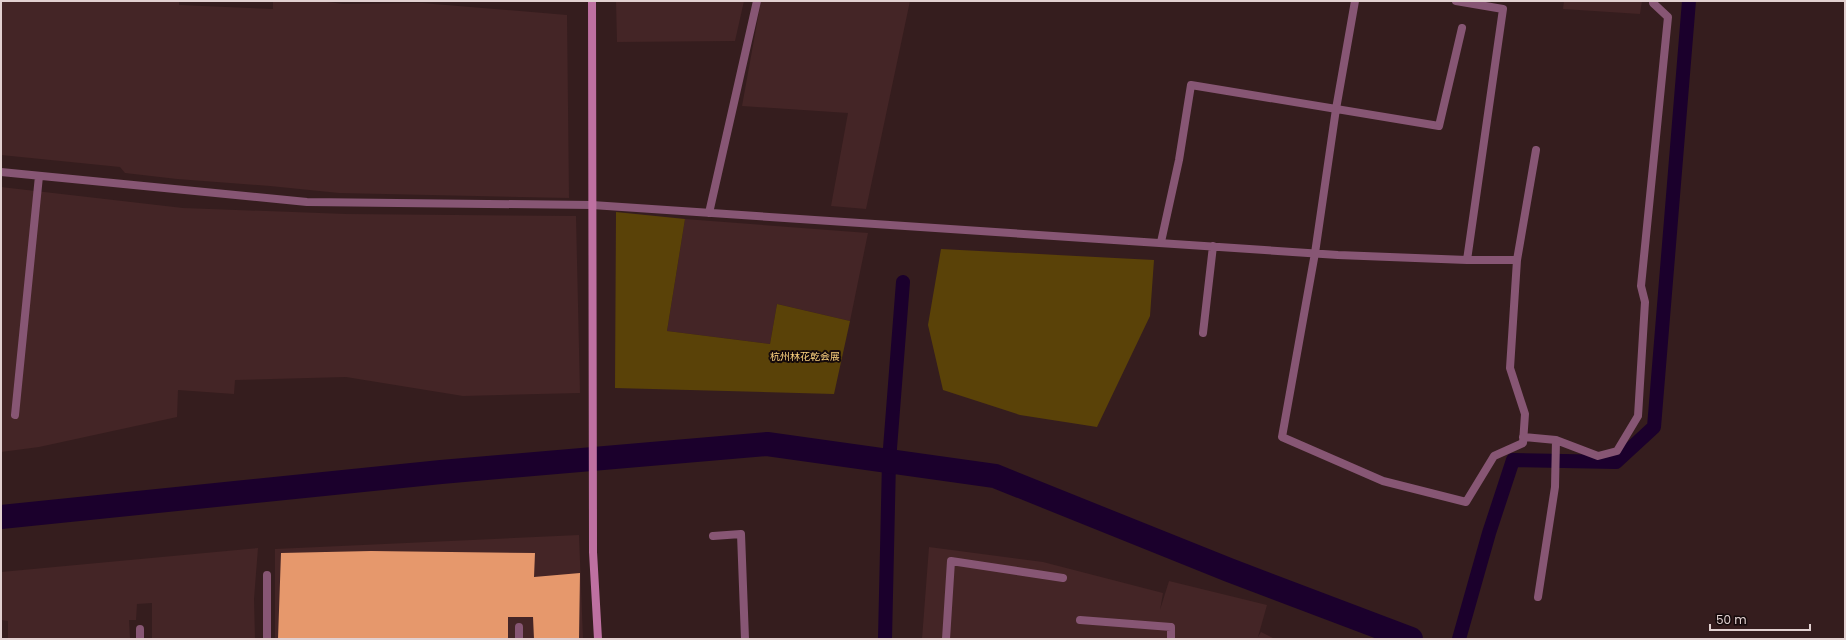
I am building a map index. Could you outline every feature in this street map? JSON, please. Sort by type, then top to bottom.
[{"type":"street","points":[[592,1],[593,552],[598,639]]},
{"type":"street","points":[[708,213],[757,1]]},
{"type":"street","points":[[1355,1],[1336,109],[1315,253],[1282,437],[1383,481],[1466,502],[1494,456],[1523,443],[1525,414],[1510,368],[1517,260],[1536,150]]},
{"type":"street","points":[[1456,1],[1503,9],[1467,260]]},
{"type":"street","points":[[1524,437],[1556,440],[1598,456],[1617,451],[1638,416],[1645,302],[1641,286],[1668,17],[1653,3],[1654,1]]},
{"type":"street","points":[[1161,242],[1179,160],[1191,85],[1439,126],[1462,28]]},
{"type":"street","points":[[1,172],[307,202],[592,205],[1315,253],[1467,260],[1517,260]]},
{"type":"street","points":[[15,415],[39,176]]},
{"type":"street","points":[[1203,333],[1213,246]]},
{"type":"street","points":[[1538,597],[1555,487],[1556,440]]},
{"type":"street","points":[[713,536],[741,534],[745,639]]},
{"type":"street","points":[[946,639],[951,561],[1064,578]]},
{"type":"street","points":[[267,574],[267,639]]},
{"type":"street","points":[[1080,620],[1171,627],[1171,639]]},
{"type":"street","points":[[519,627],[519,639]]},
{"type":"street","points":[[140,629],[140,639]]},
{"type":"shaded area","points":[[1,1],[179,1],[179,5],[273,9],[273,1],[320,1],[343,4],[422,3],[567,15],[569,198],[339,193],[177,179],[125,173],[120,167],[1,155]]},
{"type":"shaded area","points":[[616,1],[744,1],[735,41],[617,42]]},
{"type":"shaded area","points":[[761,1],[910,1],[866,209],[831,206],[848,113],[742,106]]},
{"type":"shaded area","points":[[1564,1],[1642,1],[1640,14],[1563,9]]},
{"type":"shaded area","points":[[1,187],[183,208],[346,214],[576,216],[580,393],[463,396],[346,377],[235,380],[234,394],[178,390],[177,417],[39,447],[1,452]]},
{"type":"shaded area","name":"杭州林花乾会展","points":[[685,219],[868,233],[850,321],[777,304],[770,344],[667,331]]},
{"type":"shaded area","points":[[579,535],[583,639],[275,639],[275,549]]},
{"type":"shaded area","points":[[929,547],[1043,562],[1163,593],[1160,610],[1169,581],[1267,605],[1258,637],[1261,632],[1275,639],[922,639]]},
{"type":"shaded area","points":[[258,548],[254,599],[255,639],[152,639],[152,603],[137,604],[136,620],[129,620],[130,639],[8,639],[8,621],[1,620],[1,572]]},
{"type":"green space","name":"杭州林花乾会展","points":[[616,212],[685,219],[667,331],[770,344],[777,304],[850,321],[834,394],[615,388]]},
{"type":"green space","points":[[941,249],[1154,260],[1150,316],[1097,427],[1020,415],[943,390],[928,325]]},
{"type":"building","points":[[371,551],[535,553],[534,577],[580,573],[579,639],[534,639],[533,617],[508,617],[508,639],[278,639],[281,553]]},
{"type":"waterway","points":[[1459,639],[1489,533],[1513,460],[1616,462],[1654,427],[1689,1]]},
{"type":"waterway","points":[[885,639],[889,461],[903,282]]},
{"type":"waterway","points":[[1,517],[441,472],[767,444],[995,476],[1229,570],[1411,639]]}]
